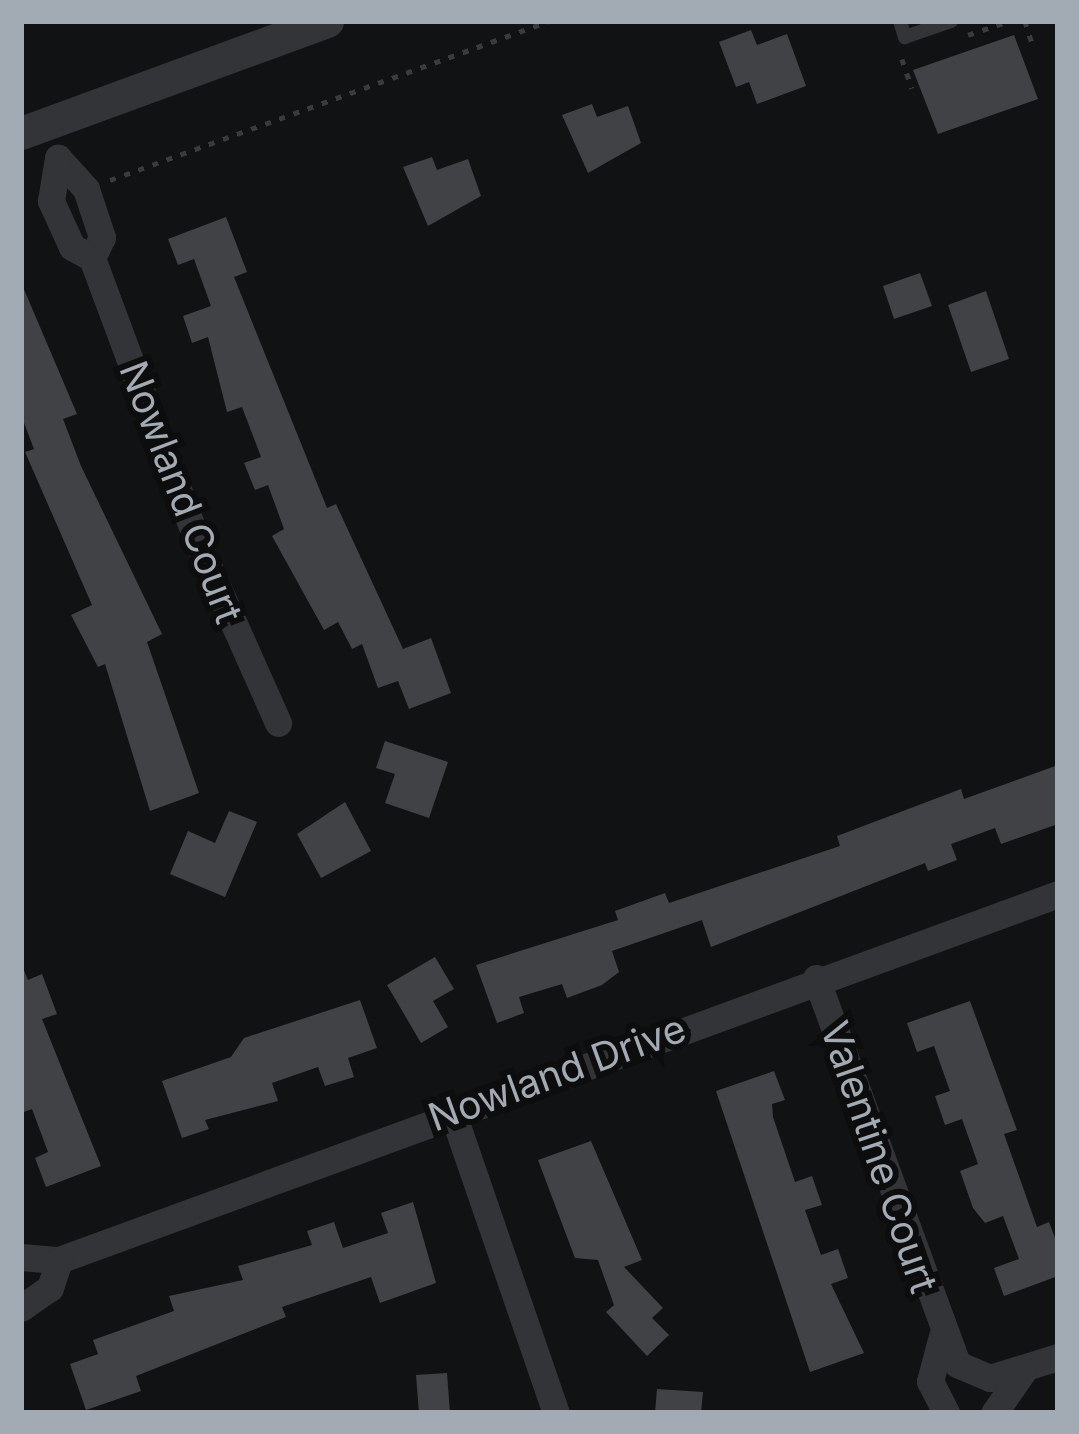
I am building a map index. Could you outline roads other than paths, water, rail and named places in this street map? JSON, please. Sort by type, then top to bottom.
[{"type":"street","points":[[33,129],[327,21]]},
{"type":"street","name":"Nowland Court","points":[[33,129],[86,189],[102,237],[92,258],[198,543],[278,722]]},
{"type":"street","name":"Nowland Drive","points":[[21,1257],[59,1260],[452,1111],[1058,894]]},
{"type":"street","name":"Valentine Court","points":[[816,979],[942,1336],[971,1374],[1024,1370],[1058,1357]]},
{"type":"street","points":[[452,1111],[556,1413]]},
{"type":"street","points":[[21,1308],[50,1288],[59,1260]]},
{"type":"street","name":"Valentine Court","points":[[942,1336],[930,1381],[946,1413]]},
{"type":"street","points":[[994,1413],[1024,1370]]},
{"type":"lane","points":[[900,21],[905,37],[952,21]]}]
